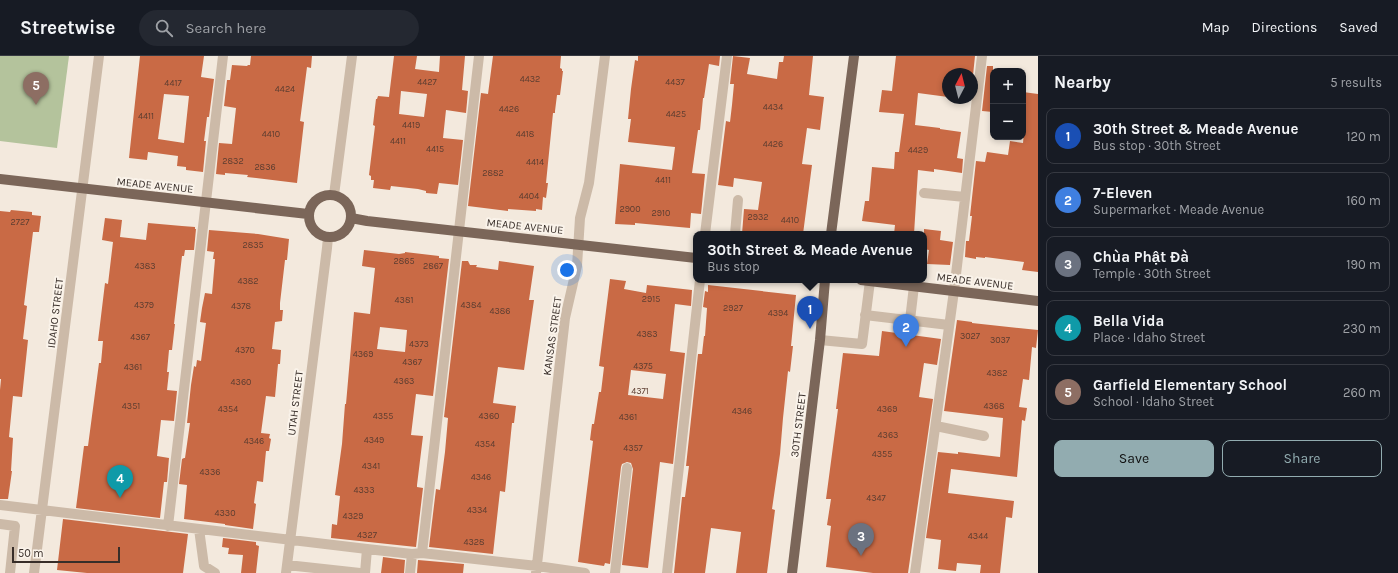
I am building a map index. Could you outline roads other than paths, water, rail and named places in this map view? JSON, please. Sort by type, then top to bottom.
[{"type":"main road","points":[[831,231],[854,56]]},
{"type":"main road","name":"MEADE AVENUE","points":[[0,179],[308,214]]},
{"type":"main road","points":[[322,195],[334,195],[345,201],[349,206],[351,218],[350,224],[343,232],[338,235],[328,237],[317,233],[313,229],[308,219],[308,214],[313,202],[317,198],[322,195]]},
{"type":"main road","name":"MEADE AVENUE","points":[[351,218],[693,258]]},
{"type":"main road","name":"30TH STREET","points":[[792,573],[820,340],[825,283]]},
{"type":"main road","name":"MEADE AVENUE","points":[[885,283],[1038,301]]},
{"type":"street","name":"IDAHO STREET","points":[[34,573],[99,56]]},
{"type":"street","points":[[168,526],[223,56]]},
{"type":"street","points":[[334,195],[352,56]]},
{"type":"street","points":[[410,573],[417,554],[459,231],[479,56]]},
{"type":"street","name":"KANSAS STREET","points":[[536,569],[565,318],[577,266],[580,218],[589,183],[605,56]]},
{"type":"street","points":[[705,231],[727,56]]},
{"type":"street","points":[[916,573],[954,291],[982,56]]},
{"type":"street","points":[[924,192],[965,197]]},
{"type":"street","points":[[735,231],[738,200]]},
{"type":"street","name":"UTAH STREET","points":[[287,569],[328,237]]},
{"type":"street","points":[[667,573],[700,283]]},
{"type":"street","points":[[820,340],[862,344],[865,315],[865,283]]},
{"type":"street","points":[[910,320],[914,286]]},
{"type":"street","points":[[865,315],[949,325]]},
{"type":"street","points":[[936,426],[984,436]]},
{"type":"street","points":[[615,573],[627,468]]},
{"type":"street","points":[[0,505],[536,569],[585,573]]},
{"type":"street","points":[[0,524],[15,526],[10,573]]},
{"type":"street","points":[[200,529],[204,566],[215,573]]},
{"type":"street","points":[[365,573],[367,549]]},
{"type":"street","points":[[287,569],[360,573]]},
{"type":"place","name":"Garfield Elementary School","points":[[36,105]]},
{"type":"place","name":"30th Street & Meade Avenue","points":[[810,329]]},
{"type":"place","name":"7-Eleven","points":[[906,347]]},
{"type":"place","name":"Bella Vida","points":[[120,498]]},
{"type":"place","name":"Chùa Phật Đà","points":[[861,556]]}]
